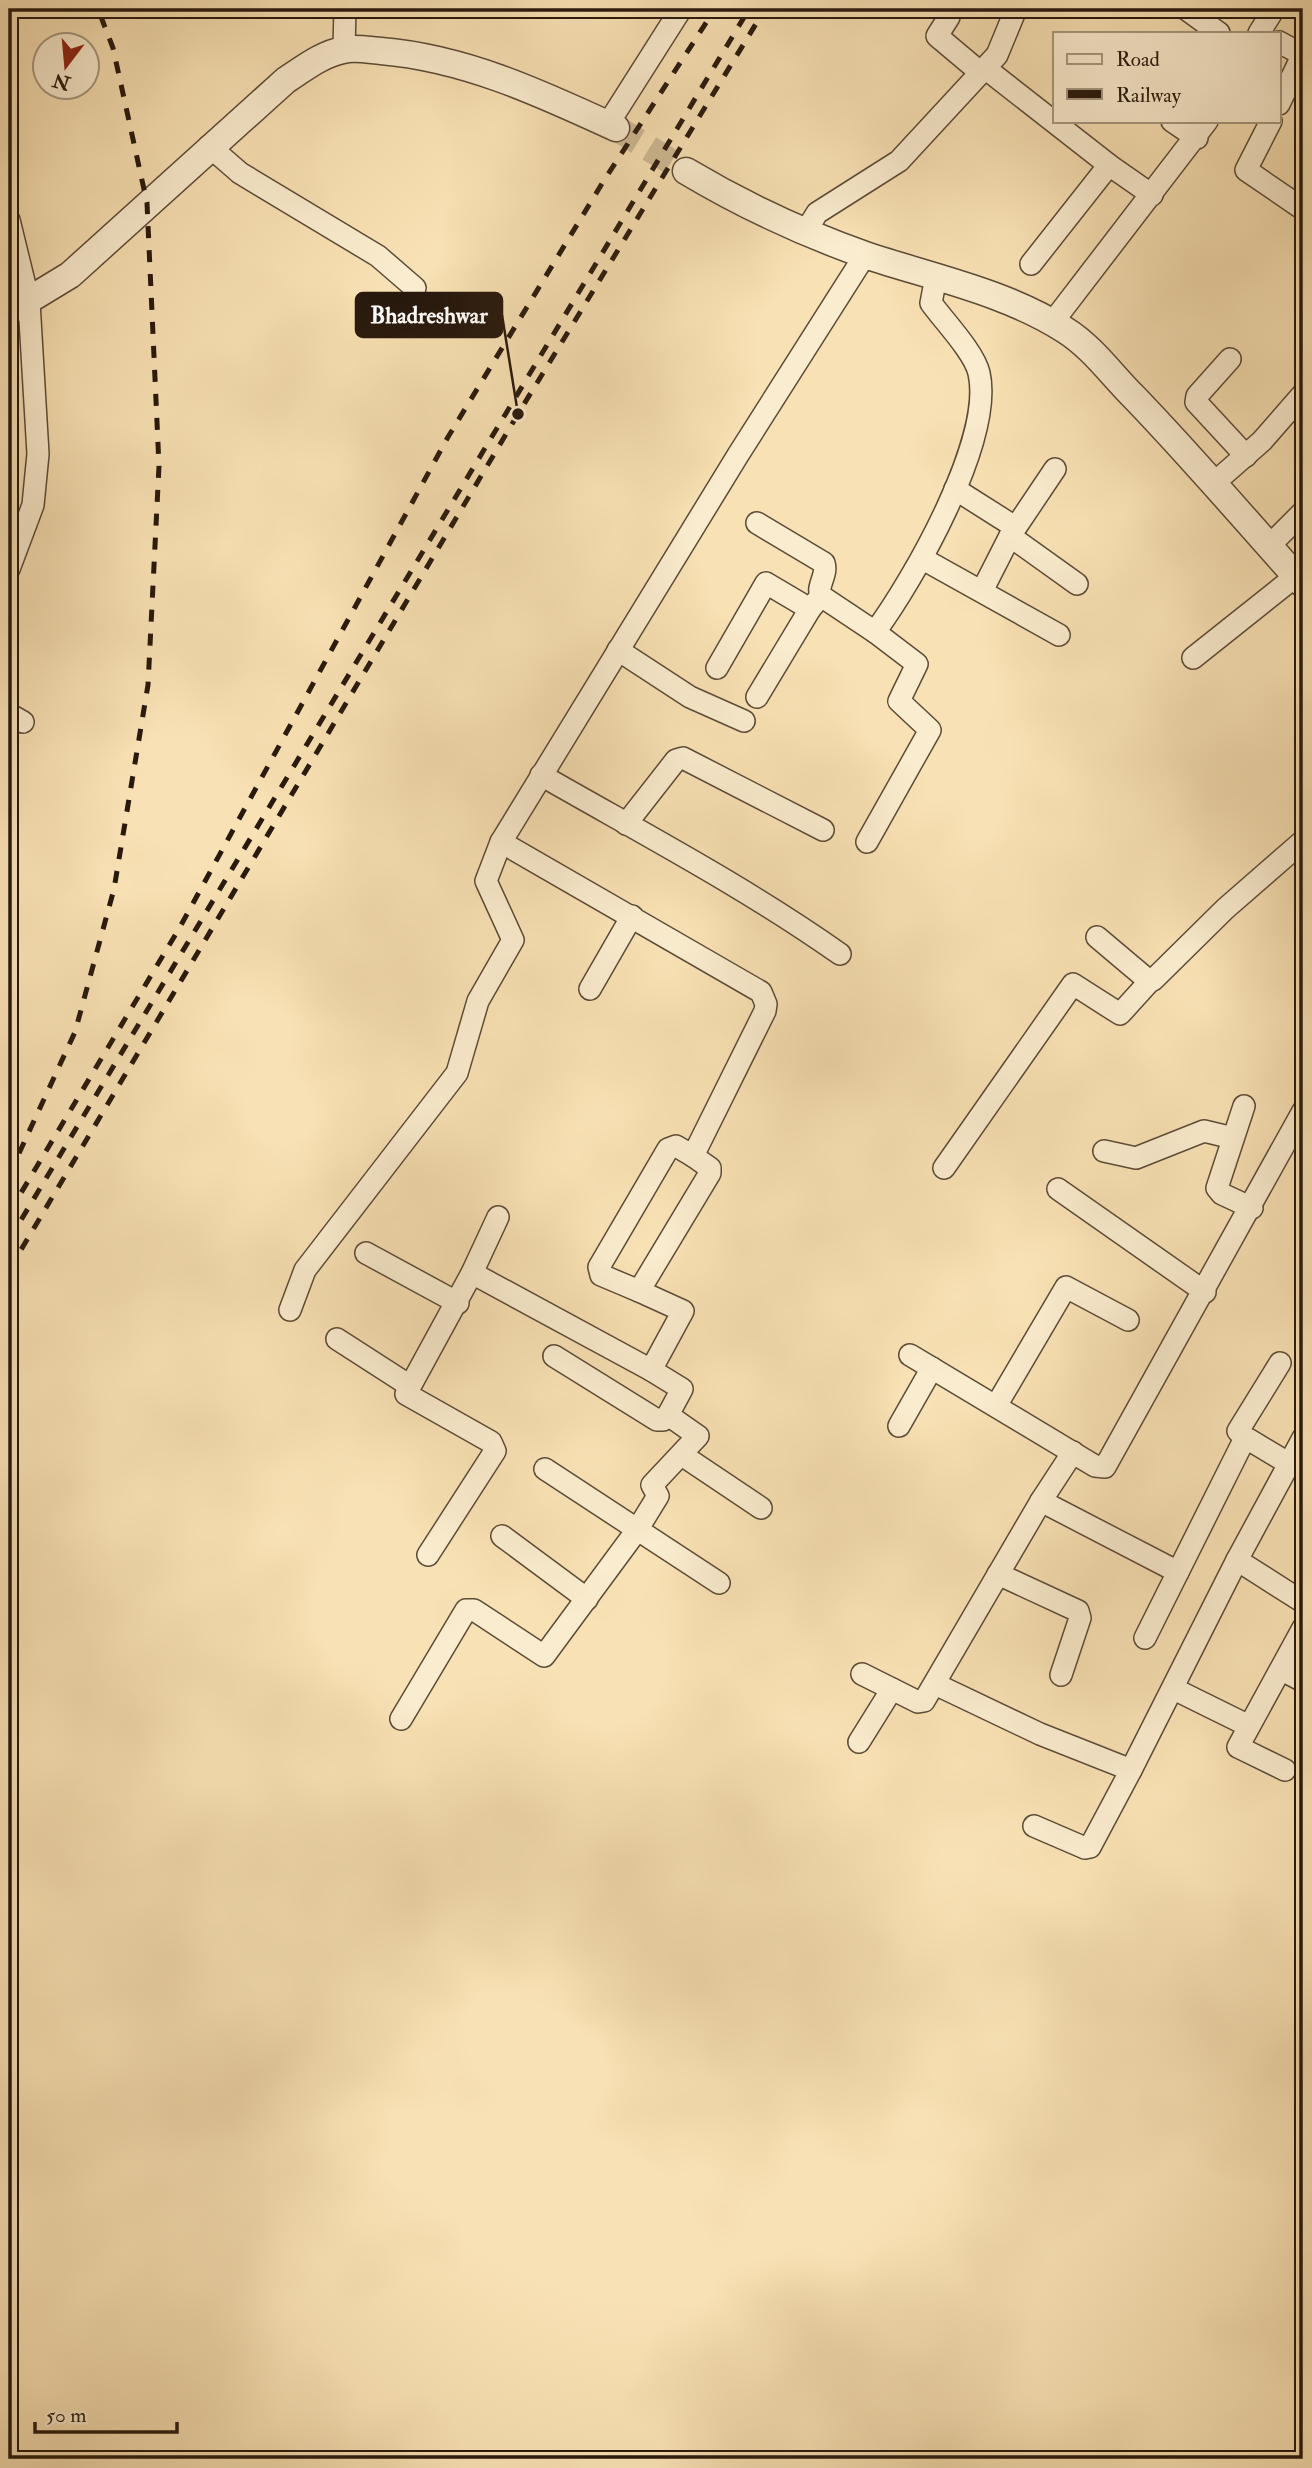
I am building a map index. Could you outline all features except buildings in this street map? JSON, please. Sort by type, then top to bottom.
[{"type":"street","points":[[344,49],[345,9]]},
{"type":"street","points":[[19,307],[69,275],[286,79],[318,60],[344,49],[419,54],[464,65],[612,126],[681,9]]},
{"type":"street","points":[[806,231],[817,213],[899,161],[997,55],[1016,9]]},
{"type":"street","points":[[1186,9],[1218,32]]},
{"type":"street","points":[[1266,32],[1274,9]]},
{"type":"street","points":[[949,17],[937,36],[1152,195]]},
{"type":"street","points":[[1280,43],[1303,55],[1280,102]]},
{"type":"street","points":[[1052,323],[1202,129],[1176,122]]},
{"type":"street","points":[[1270,122],[1246,170],[1303,209]]},
{"type":"street","points":[[209,146],[240,173],[378,256],[415,288]]},
{"type":"street","points":[[1031,264],[1109,165]]},
{"type":"street","points":[[686,171],[730,197],[865,255],[996,296],[1052,323],[1093,352],[1168,430],[1299,580],[1193,658]]},
{"type":"street","points":[[9,220],[38,454],[33,505],[9,569]]},
{"type":"street","points":[[290,1310],[305,1270],[462,1065],[478,1000],[513,940],[486,881],[501,842],[865,255]]},
{"type":"street","points":[[876,632],[923,559],[955,489],[976,423],[981,388],[975,362],[931,303],[936,277]]},
{"type":"street","points":[[1230,359],[1196,400],[1246,456]]},
{"type":"street","points":[[1214,483],[1246,456],[1303,394]]},
{"type":"street","points":[[982,591],[1012,532],[1055,469]]},
{"type":"street","points":[[955,489],[1077,584]]},
{"type":"street","points":[[1269,546],[1303,512]]},
{"type":"street","points":[[757,523],[824,563],[826,572],[816,603],[757,697]]},
{"type":"street","points":[[923,559],[1059,635]]},
{"type":"street","points":[[717,667],[766,583],[876,632],[916,664],[899,701],[930,730],[867,842]]},
{"type":"street","points":[[618,650],[690,697],[744,722]]},
{"type":"street","points":[[626,824],[676,760],[683,758],[823,830]]},
{"type":"street","points":[[541,775],[799,925],[840,954]]},
{"type":"street","points":[[944,1168],[1073,984],[1120,1014],[1150,981],[1303,841]]},
{"type":"street","points":[[501,842],[761,992],[765,998],[765,1011],[693,1156]]},
{"type":"street","points":[[590,989],[632,916]]},
{"type":"street","points":[[1097,937],[1150,981]]},
{"type":"street","points":[[1244,1106],[1217,1188],[1222,1194],[1252,1208]]},
{"type":"street","points":[[910,1355],[1095,1466],[1105,1467],[1252,1208],[1303,1111]]},
{"type":"street","points":[[1104,1152],[1136,1158],[1204,1131],[1233,1138]]},
{"type":"street","points":[[639,1291],[710,1173],[710,1168],[676,1146],[668,1149],[599,1267],[601,1275],[683,1311],[651,1370]]},
{"type":"street","points":[[1058,1189],[1205,1292]]},
{"type":"street","points":[[428,1555],[495,1451],[491,1442],[408,1397],[406,1391],[458,1303],[498,1217]]},
{"type":"street","points":[[366,1253],[458,1303]]},
{"type":"street","points":[[472,1273],[651,1370],[684,1391],[668,1415],[663,1420],[657,1420],[554,1356]]},
{"type":"street","points":[[996,1406],[1066,1287],[1128,1320]]},
{"type":"street","points":[[337,1339],[410,1386]]},
{"type":"street","points":[[1280,1363],[1238,1431],[1288,1463]]},
{"type":"street","points":[[899,1426],[932,1368]]},
{"type":"street","points":[[401,1719],[466,1610],[474,1610],[538,1656],[544,1656],[637,1530],[658,1496],[652,1485],[697,1438],[697,1434],[668,1415]]},
{"type":"street","points":[[1145,1638],[1246,1438]]},
{"type":"street","points":[[1034,1826],[1085,1848],[1090,1847],[1174,1689],[1237,1560],[1303,1438]]},
{"type":"street","points":[[862,1674],[922,1702],[1073,1452]]},
{"type":"street","points":[[681,1455],[761,1508]]},
{"type":"street","points":[[545,1469],[719,1583]]},
{"type":"street","points":[[1041,1501],[1178,1572]]},
{"type":"street","points":[[502,1536],[587,1599]]},
{"type":"street","points":[[1237,1560],[1303,1602]]},
{"type":"street","points":[[998,1574],[1078,1611],[1080,1618],[1061,1675]]},
{"type":"street","points":[[1286,1770],[1238,1747],[1303,1628]]},
{"type":"street","points":[[1282,1670],[1303,1681]]},
{"type":"street","points":[[935,1684],[1040,1734],[1132,1770]]},
{"type":"street","points":[[859,1742],[892,1689]]},
{"type":"street","points":[[1174,1689],[1249,1726]]},
{"type":"tunnel","points":[[616,128],[686,171]]},
{"type":"railway","points":[[9,1175],[75,1032],[114,889],[148,685],[159,466],[147,203],[113,48],[98,9]]},
{"type":"railway","points":[[9,1213],[180,927],[448,437],[603,182],[715,9]]},
{"type":"railway","points":[[9,1240],[749,9]]},
{"type":"railway","points":[[9,1270],[518,414],[765,9]]},
{"type":"place","name":"Bhadreshwar","points":[[518,414]]}]
